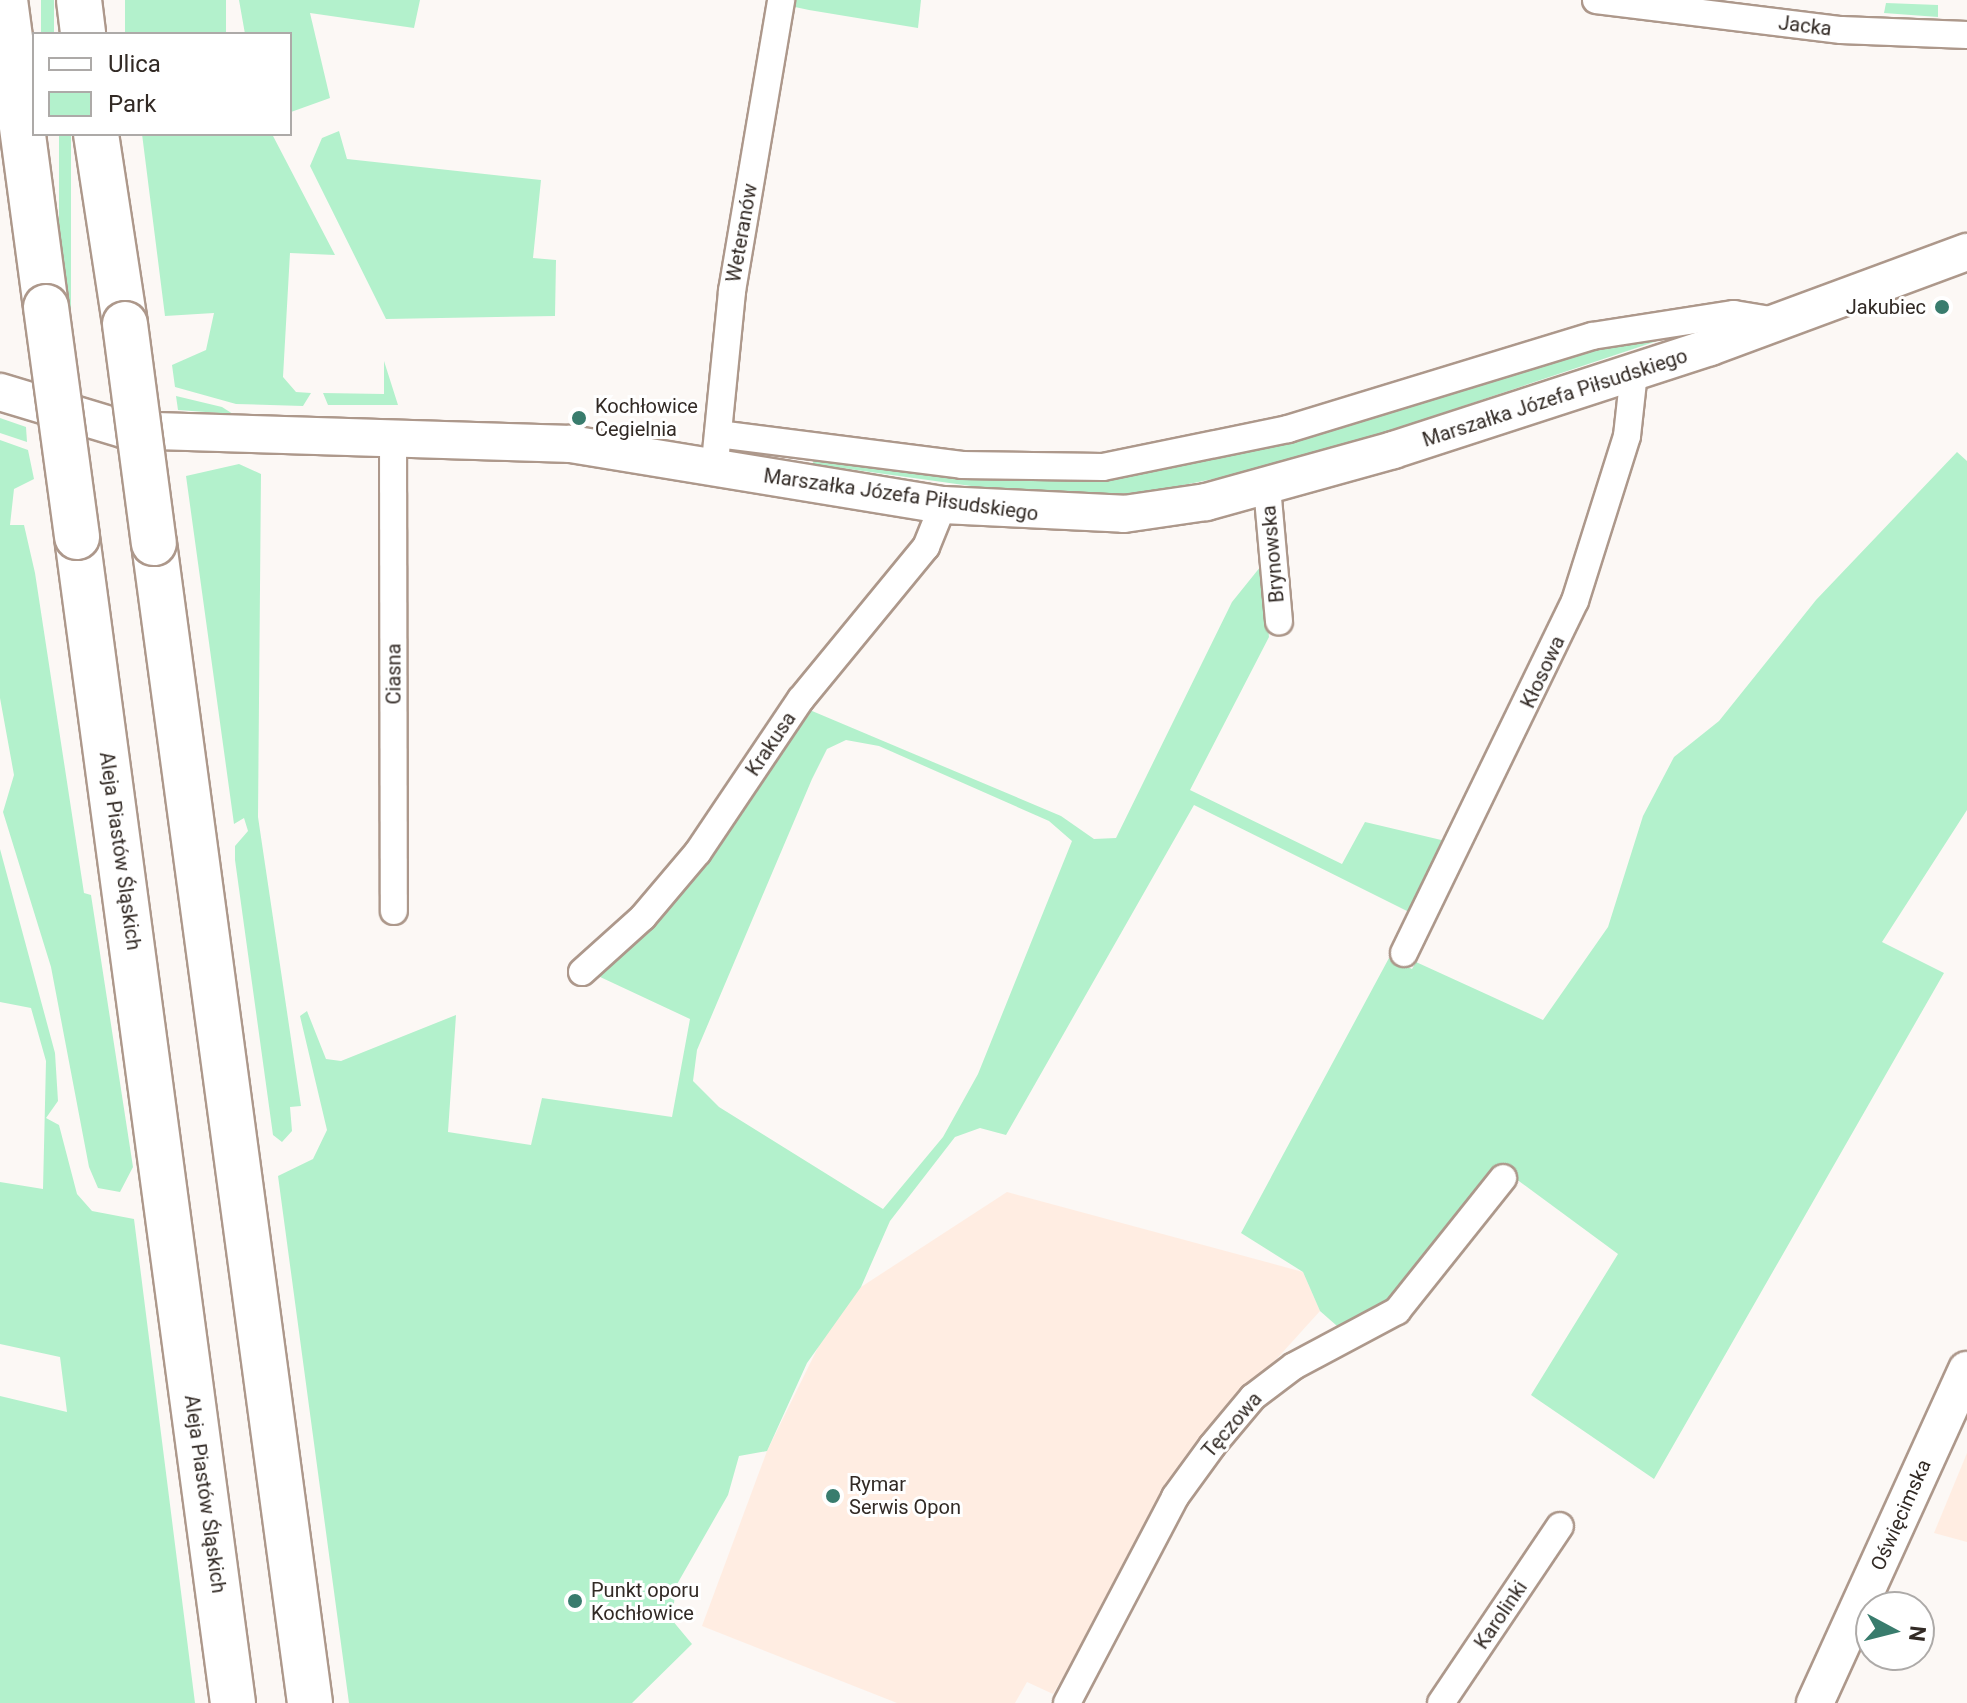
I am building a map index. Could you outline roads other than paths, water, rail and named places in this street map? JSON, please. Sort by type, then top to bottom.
[{"type":"highway","name":"Aleja Piastów Śląskich","points":[[5,0],[233,1703]]},
{"type":"highway","points":[[79,0],[83,32]]},
{"type":"highway","points":[[96,136],[125,324],[310,1703]]},
{"type":"street","name":"Weteranów","points":[[716,451],[732,291],[781,0]]},
{"type":"street","name":"Jacka","points":[[1596,0],[1841,30],[1967,35]]},
{"type":"street","name":"Marszałka Józefa Piłsudskiego","points":[[716,451],[943,505],[1124,514],[1267,487],[1634,373],[1782,322],[1967,252]]},
{"type":"street","name":"Marszałka Józefa Piłsudskiego","points":[[0,392],[126,430],[570,444],[962,465],[1103,467],[1288,429],[1592,336],[1734,314],[1782,322]]},
{"type":"street","name":"Kłosowa","points":[[1404,953],[1575,601],[1627,436],[1634,373]]},
{"type":"street","name":"Ciasna","points":[[393,437],[394,911]]},
{"type":"street","name":"Brynowska","points":[[1267,487],[1279,621]]},
{"type":"street","name":"Krakusa","points":[[582,972],[643,917],[698,852],[801,699],[926,547],[943,505]]},
{"type":"street","name":"Tęczowa","points":[[1067,1703],[1175,1497],[1220,1436],[1253,1397],[1294,1366],[1397,1311],[1503,1178]]},
{"type":"street","name":"Oświęcimska","points":[[1815,1703],[1967,1370]]},
{"type":"street","name":"Karolinki","points":[[1441,1703],[1560,1526]]},
{"type":"place","name":"Jakubiec","points":[[1942,307]]},
{"type":"place","name":"Kochłowice Cegielnia","points":[[579,418]]},
{"type":"place","name":"Rymar Serwis Opon","points":[[833,1496]]},
{"type":"place","name":"Punkt oporu Kochłowice","points":[[575,1601]]}]
